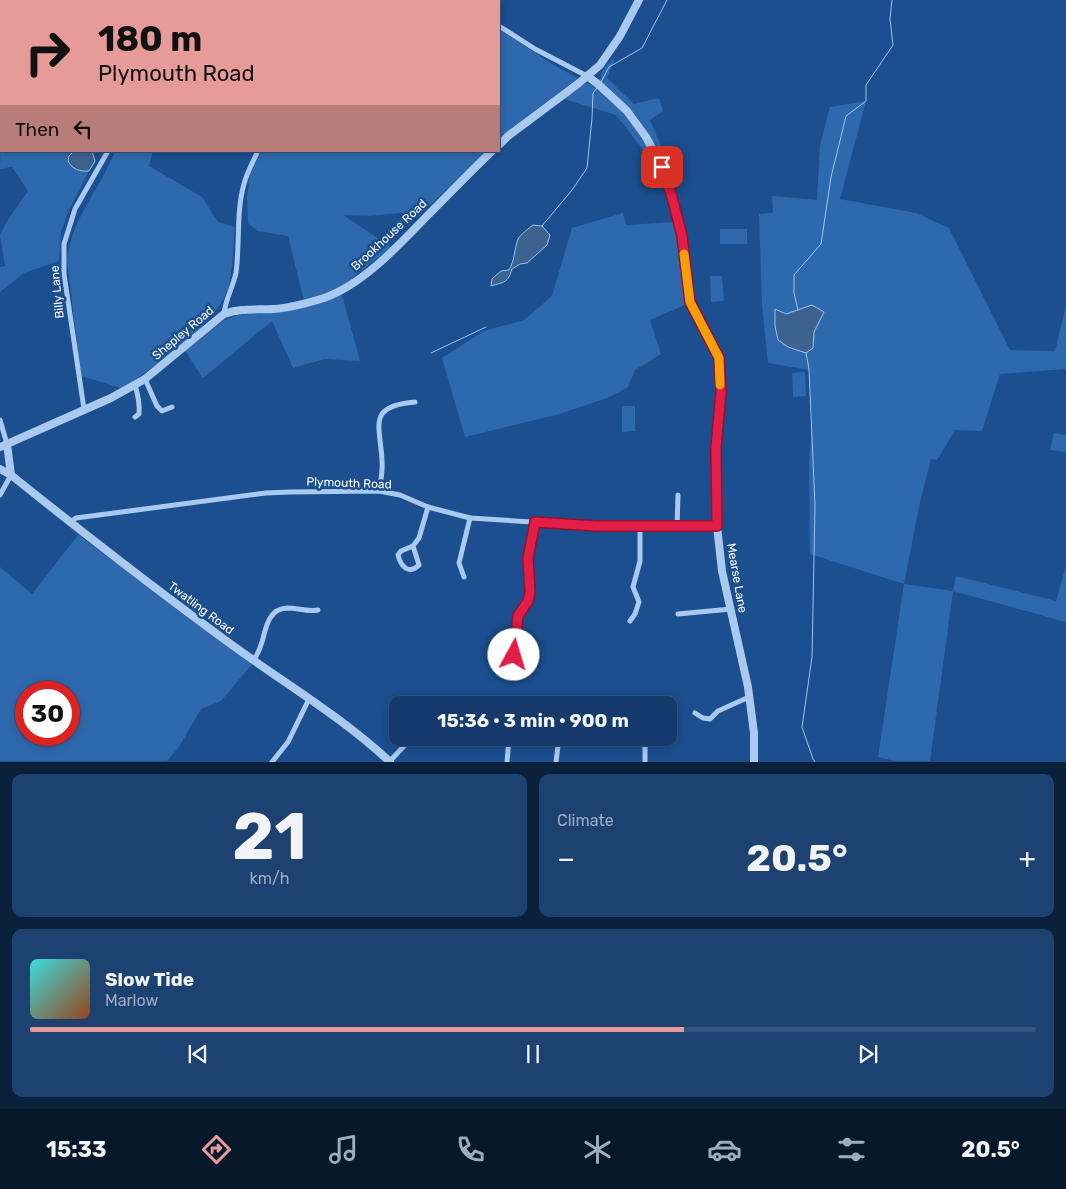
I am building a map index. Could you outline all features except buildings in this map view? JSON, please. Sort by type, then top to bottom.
[{"type":"street","points":[[500,144],[600,65],[620,36],[639,0]]},
{"type":"street","points":[[500,27],[550,58],[587,76]]},
{"type":"street","points":[[598,84],[600,65]]},
{"type":"street","name":"Mearse Lane","points":[[587,76],[627,111],[646,137],[662,167],[682,236],[690,302],[719,358],[721,391],[716,448],[717,526],[722,571],[748,687],[754,734],[754,762]]},
{"type":"street","name":"Billy Lane","points":[[84,409],[64,274],[64,244],[75,209],[107,152]]},
{"type":"street","name":"Shepley Road","points":[[3,445],[145,380],[224,314],[224,306],[236,272],[244,184],[258,152]]},
{"type":"street","name":"Brookhouse Road","points":[[224,314],[232,311],[297,305],[325,298],[342,290],[401,243],[491,152]]},
{"type":"street","points":[[145,380],[157,406],[162,411],[172,407]]},
{"type":"street","points":[[135,385],[139,399],[139,414],[135,417]]},
{"type":"street","points":[[379,491],[382,474],[378,431],[380,418],[388,409],[397,404],[415,402]]},
{"type":"street","points":[[0,420],[3,445],[7,453],[11,475],[0,495]]},
{"type":"street","name":"Twatling Road","points":[[0,469],[11,475],[137,575],[360,735],[390,761]]},
{"type":"street","name":"Plymouth Road","points":[[70,522],[76,518],[140,508],[266,494],[379,491],[400,495],[428,507],[470,518],[640,526],[717,526]]},
{"type":"street","points":[[677,527],[678,495]]},
{"type":"street","points":[[413,546],[420,563],[417,568],[407,570],[400,562],[398,555],[401,551],[413,546],[419,538],[428,507]]},
{"type":"street","points":[[464,577],[459,563],[470,518]]},
{"type":"street","points":[[514,655],[518,616],[528,601],[530,592],[528,558],[535,522]]},
{"type":"street","points":[[630,621],[635,614],[639,602],[633,587],[640,561],[640,526]]},
{"type":"street","points":[[254,660],[267,624],[276,611],[288,608],[310,611],[318,610]]},
{"type":"street","points":[[678,614],[731,609]]},
{"type":"street","points":[[506,652],[515,648]]},
{"type":"street","points":[[695,713],[703,718],[710,719],[718,712],[749,696]]},
{"type":"street","points":[[272,762],[288,742],[309,699]]},
{"type":"street","points":[[390,761],[404,746]]},
{"type":"street","points":[[506,762],[507,746]]},
{"type":"street","points":[[556,762],[558,746]]},
{"type":"street","points":[[645,762],[646,746]]},
{"type":"shaded area","points":[[500,30],[555,66],[578,78],[500,139]]},
{"type":"shaded area","points":[[616,56],[607,78],[634,104],[659,98],[663,111],[650,120],[661,146],[659,155],[645,152],[616,115],[564,99],[586,83],[596,86],[599,83],[603,69]]},
{"type":"shaded area","points":[[866,101],[840,199],[916,213],[949,228],[1010,350],[1055,351],[1066,306],[1066,369],[1000,374],[982,431],[955,430],[937,460],[931,459],[920,502],[904,584],[810,554],[809,467],[812,417],[809,370],[768,363],[762,306],[759,214],[773,213],[772,196],[817,200],[820,145],[830,107]],"holes":[[[775,309],[786,314],[798,311],[814,332],[813,348]]]},
{"type":"shaded area","points":[[0,152],[73,152],[69,156],[68,160],[70,163],[77,169],[89,171],[69,210],[61,232],[59,261],[24,273],[0,292],[0,267],[5,266],[0,235],[9,218],[28,191],[12,167],[0,169]]},
{"type":"shaded area","points":[[73,152],[92,152],[95,161],[89,171],[82,171],[70,164],[68,161],[69,156]]},
{"type":"shaded area","points":[[115,152],[153,152],[149,166],[202,197],[218,222],[235,227],[229,285],[223,299],[213,314],[184,344],[150,370],[121,388],[81,376],[67,260],[74,230]]},
{"type":"shaded area","points":[[261,152],[485,152],[419,216],[410,212],[370,216],[343,215],[391,247],[337,290],[304,301],[288,236],[258,231],[248,223],[247,197],[250,174]]},
{"type":"shaded area","points":[[623,213],[626,225],[675,222],[685,305],[650,320],[661,354],[635,370],[628,387],[610,397],[556,415],[465,437],[442,358],[484,331],[524,320],[552,296],[572,228]]},
{"type":"shaded area","points":[[533,225],[542,226],[550,235],[547,245],[527,263],[520,264],[512,269],[505,281],[491,286],[492,279],[501,271],[509,270],[518,239]]},
{"type":"shaded area","points":[[720,229],[747,229],[747,244],[720,244]]},
{"type":"shaded area","points":[[710,276],[722,276],[724,301],[711,302]]},
{"type":"shaded area","points":[[342,295],[360,361],[325,359],[293,368],[272,321],[203,378],[185,351],[223,321],[237,315],[267,313],[321,302]]},
{"type":"shaded area","points":[[812,305],[824,312],[814,332],[813,348],[806,353],[788,347],[778,340],[775,326],[775,309],[786,314]]},
{"type":"shaded area","points":[[805,372],[806,396],[793,397],[792,373]]},
{"type":"shaded area","points":[[622,406],[635,406],[635,431],[622,432]]},
{"type":"shaded area","points":[[1054,433],[1066,435],[1066,452],[1050,450]]},
{"type":"shaded area","points":[[78,535],[253,663],[221,701],[201,709],[179,747],[167,761],[0,761],[0,567],[32,594]]},
{"type":"shaded area","points":[[1066,566],[1066,622],[953,591],[956,576],[1056,601]]},
{"type":"shaded area","points":[[904,584],[953,591],[930,761],[895,761],[878,757]]},
{"type":"waterway","points":[[601,82],[609,67],[642,48],[667,0]]},
{"type":"waterway","points":[[798,310],[794,293],[794,275],[821,244],[831,177],[846,116],[866,101],[866,85],[893,45],[890,19],[892,0]]},
{"type":"waterway","points":[[542,226],[572,190],[587,168],[593,93],[597,88]]},
{"type":"waterway","points":[[431,353],[486,327]]},
{"type":"waterway","points":[[806,353],[809,369],[815,506],[812,657],[802,727],[815,762]]},
{"type":"slow traffic","points":[[684,254],[690,302],[719,358],[720,385]]},
{"type":"route","points":[[514,655],[518,616],[528,601],[530,592],[528,558],[535,522],[596,526],[717,526],[716,448],[721,391],[719,358],[690,302],[682,236],[662,167]]}]
